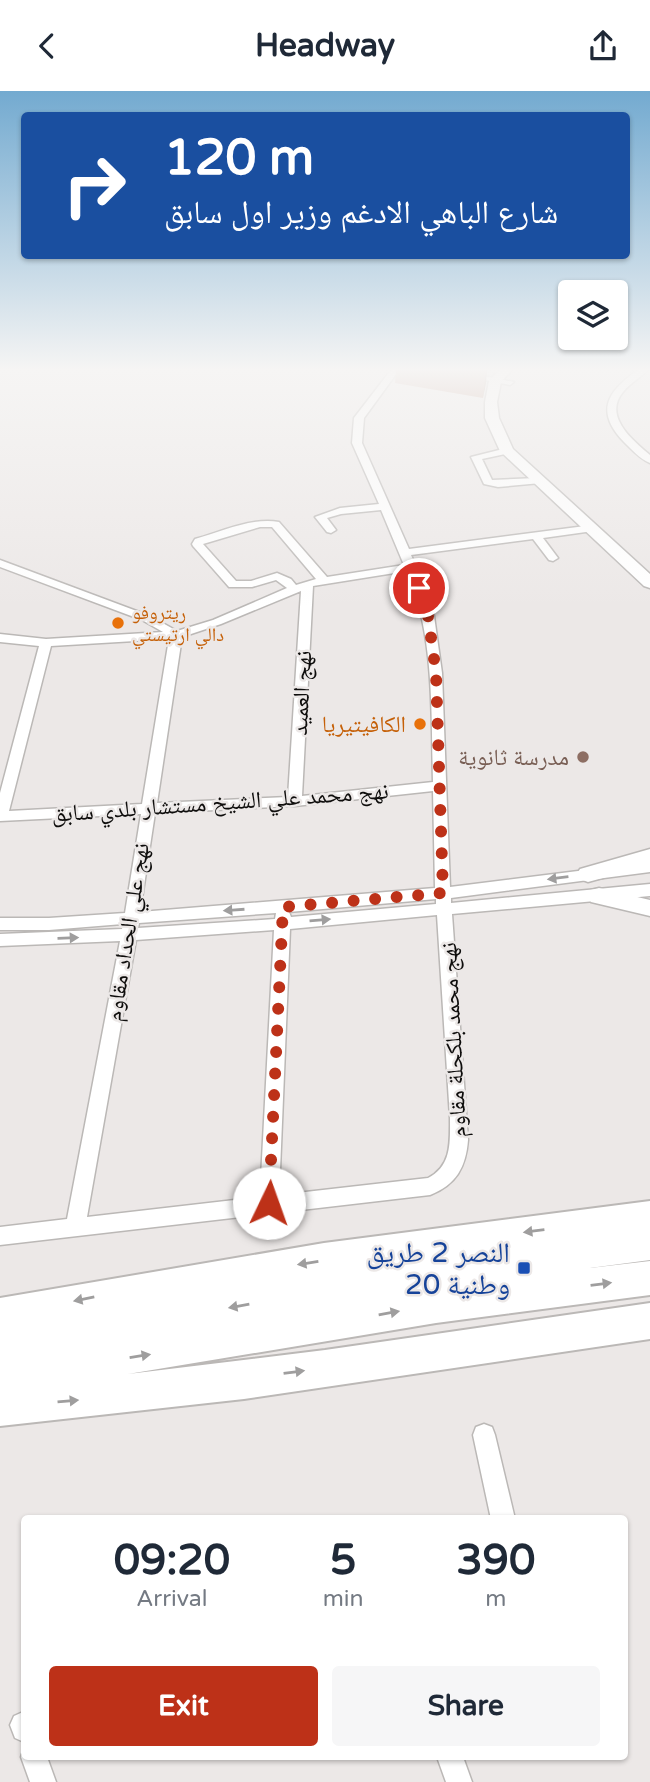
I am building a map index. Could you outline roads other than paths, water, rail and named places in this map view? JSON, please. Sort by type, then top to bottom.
[{"type":"highway","points":[[585,1224],[650,1205]]},
{"type":"highway","points":[[0,1315],[411,1247],[650,1217]]},
{"type":"highway","points":[[0,1377],[650,1244]]},
{"type":"highway","points":[[0,1343],[431,1288],[650,1278]]},
{"type":"highway","points":[[0,1407],[95,1398],[458,1350],[650,1321]]},
{"type":"highway","points":[[458,1350],[650,1339]]},
{"type":"main road","points":[[524,449],[649,575]]},
{"type":"main road","points":[[507,451],[537,481],[649,575]]},
{"type":"main road","points":[[588,874],[650,857]]},
{"type":"main road","points":[[599,896],[650,908]]},
{"type":"street","name":"نهج محمد بلكحلة مقاوم","points":[[0,1236],[430,1186],[445,1181],[454,1167],[459,1149],[459,1118],[444,901],[436,673],[428,616],[411,567],[360,449]]},
{"type":"street","points":[[507,451],[476,457],[488,482],[498,484],[537,481]]},
{"type":"street","points":[[331,530],[320,517],[327,513],[385,507]]},
{"type":"street","points":[[293,589],[287,581],[277,576],[252,584],[233,585],[197,544],[199,541],[260,524],[275,524],[324,581]]},
{"type":"street","points":[[405,553],[593,529]]},
{"type":"street","points":[[536,536],[552,558]]},
{"type":"street","points":[[0,563],[146,618],[176,635]]},
{"type":"street","points":[[0,638],[46,643],[176,635],[228,618],[307,584],[411,567]]},
{"type":"street","name":"نهج العميد","points":[[295,801],[307,584]]},
{"type":"street","name":"نهج علي الحداد مقاوم","points":[[75,1228],[130,926],[176,635]]},
{"type":"street","points":[[1,816],[46,643]]},
{"type":"street","name":"نهج محمد علي الشيخ مستشار بلدي سابق","points":[[1,816],[295,801],[439,786]]},
{"type":"street","points":[[444,901],[588,874],[650,867]]},
{"type":"street","points":[[0,940],[130,926],[444,901],[599,896],[650,890]]},
{"type":"street","points":[[269,1203],[283,915]]},
{"type":"street","points":[[0,924],[130,926]]},
{"type":"street","points":[[484,1435],[502,1515]]},
{"type":"street","points":[[35,1760],[43,1782]]},
{"type":"street","points":[[451,1760],[459,1782]]},
{"type":"place","name":"ريتروفو دالي ارتيستي","points":[[118,623]]},
{"type":"place","name":"الكافيتيريا","points":[[420,724]]},
{"type":"place","name":"مدرسة ثانوية","points":[[583,757]]},
{"type":"place","name":"النصر 2 طريق وطنية 20","points":[[524,1268]]}]
